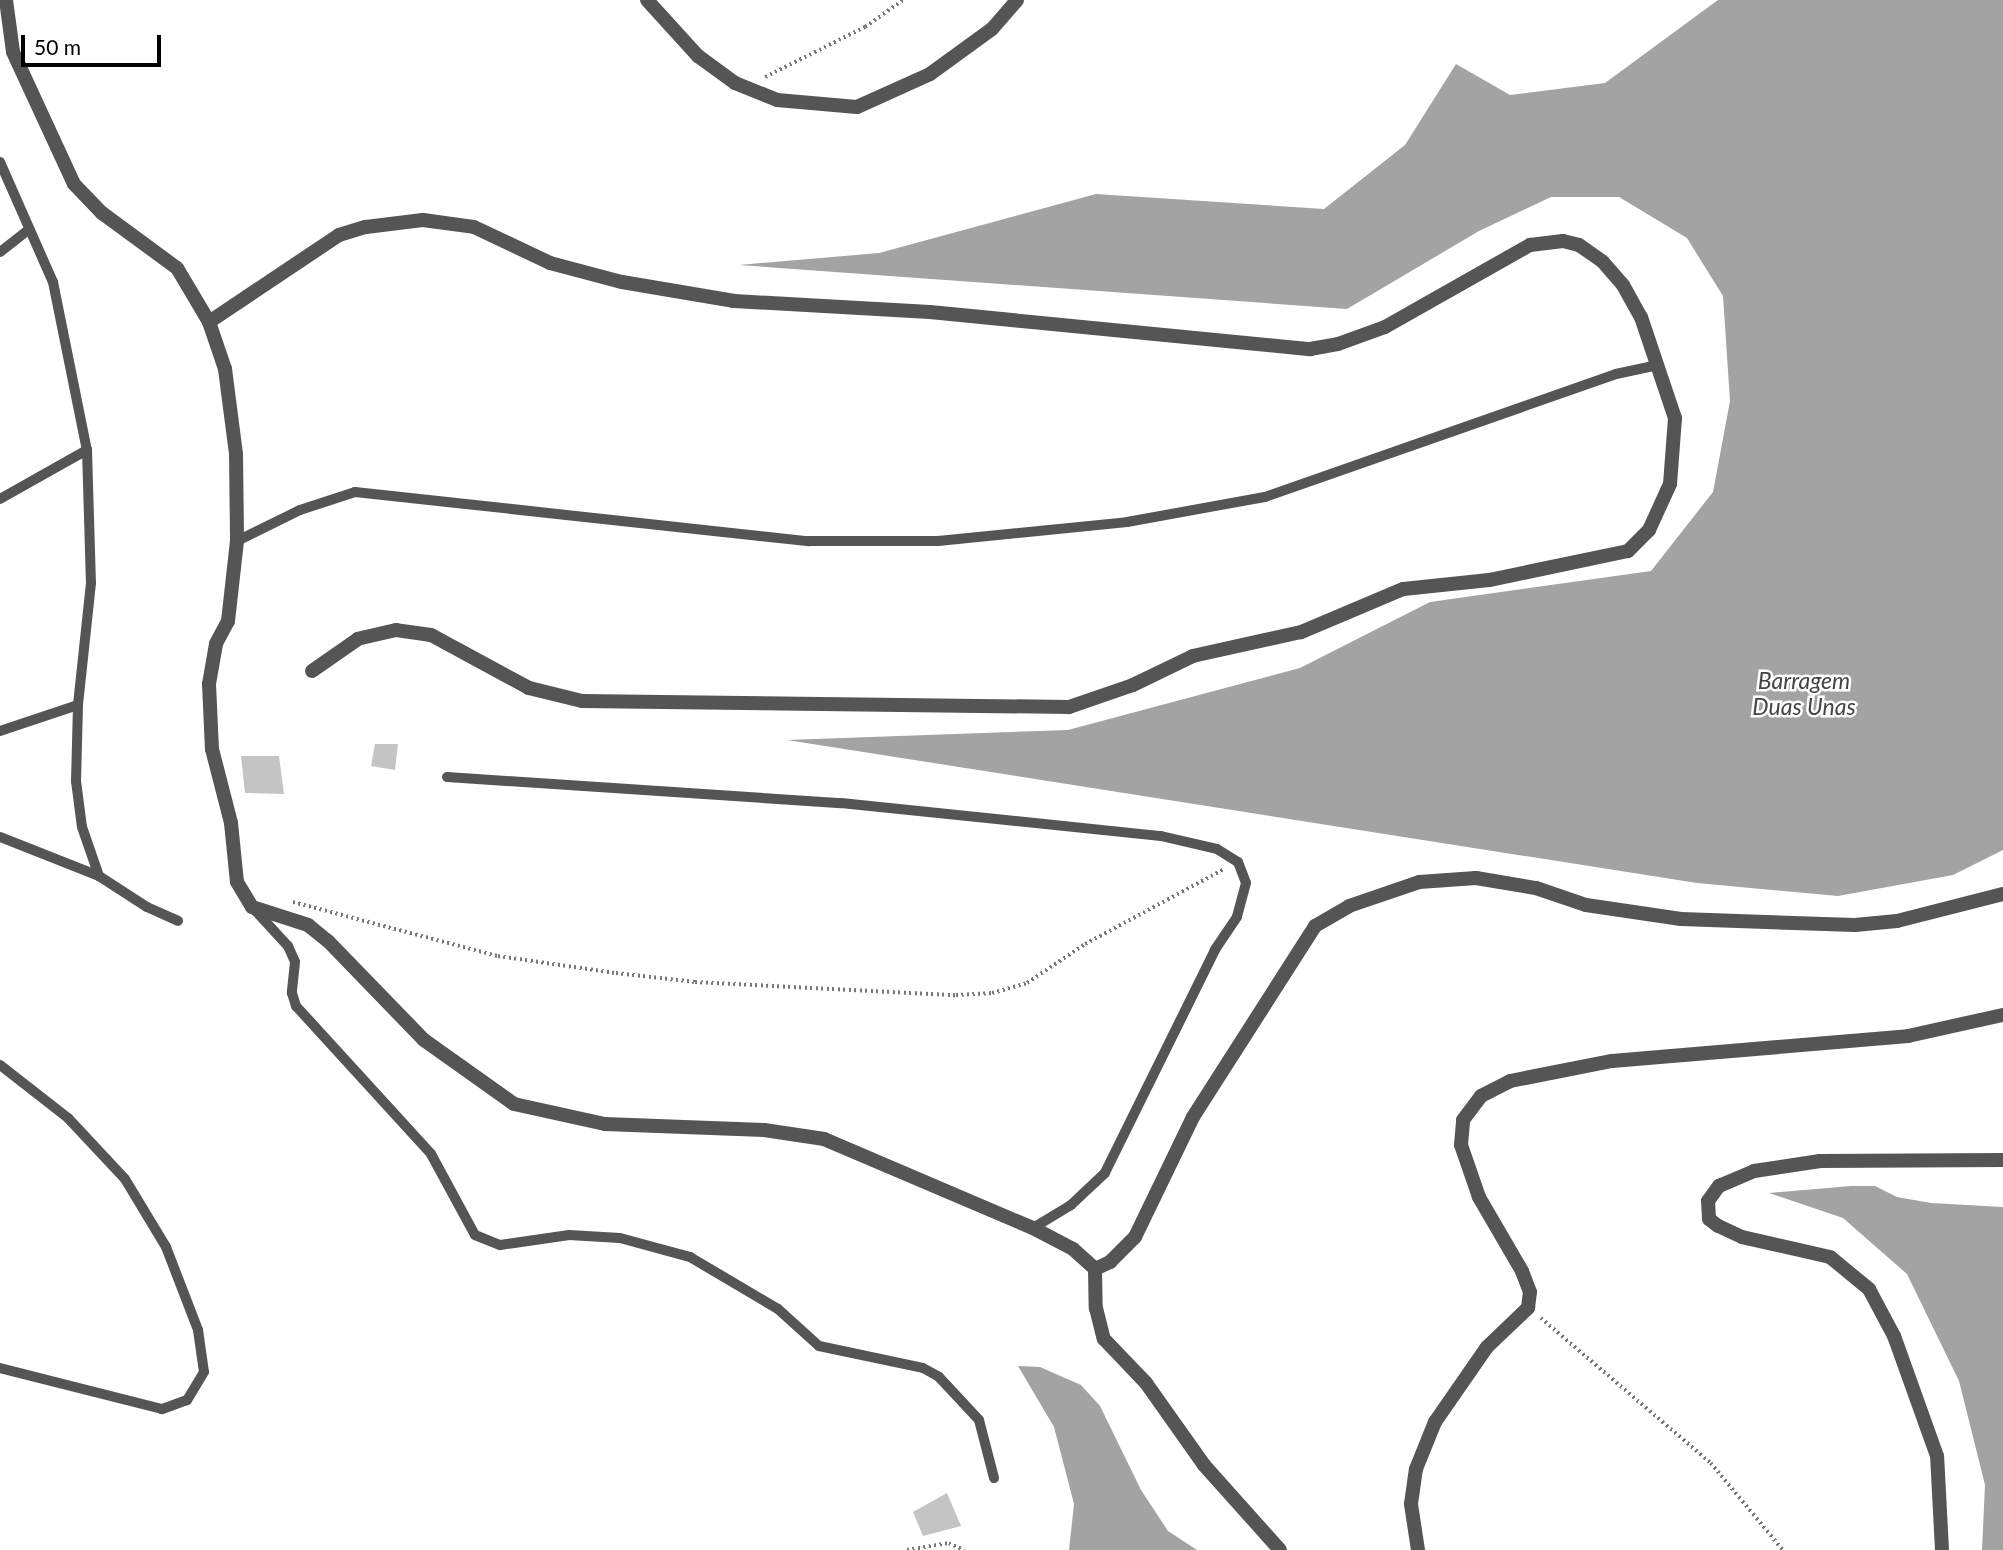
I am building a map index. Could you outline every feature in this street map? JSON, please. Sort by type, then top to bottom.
[{"type":"street","points":[[6,0],[13,52],[74,184],[102,213],[177,268],[209,321],[229,385],[236,454],[237,541],[228,621],[216,644],[209,684],[212,749],[231,823],[234,869],[251,907],[308,925],[328,941],[424,1040],[514,1104],[605,1124],[764,1130],[824,1139],[1033,1228],[1073,1249],[1095,1269],[1104,1339],[1146,1383],[1204,1465],[1280,1550]]},
{"type":"street","points":[[647,0],[698,56],[735,83],[789,102],[856,107],[930,74],[992,29],[1017,0]]},
{"type":"street","points":[[209,321],[339,235],[424,220],[474,227],[550,262],[596,275],[734,301],[930,312],[1310,349],[1338,344],[1385,327],[1530,244],[1563,241],[1579,245],[1604,262],[1623,285],[1642,317],[1675,418],[1670,484],[1649,530],[1628,551],[1489,580],[1403,589],[1301,632],[1193,656],[1133,685],[1069,707],[582,702],[529,688],[431,635],[396,630],[358,639],[312,671]]},
{"type":"street","points":[[1095,1269],[1110,1262],[1135,1237],[1193,1117],[1315,926],[1349,906],[1419,882],[1476,878],[1536,888],[1586,905],[1681,919],[1855,925],[1897,921],[2003,894]]},
{"type":"street","points":[[1418,1550],[1411,1504],[1416,1469],[1435,1422],[1486,1347],[1528,1308],[1530,1292],[1522,1271],[1479,1197],[1461,1145],[1463,1120],[1481,1097],[1510,1081],[1612,1061],[1908,1036],[2003,1015]]},
{"type":"street","points":[[1942,1550],[1937,1457],[1894,1336],[1870,1289],[1830,1257],[1742,1237],[1718,1226],[1709,1219],[1708,1201],[1719,1186],[1754,1171],[1820,1160],[2003,1160]]},
{"type":"lane","points":[[0,162],[53,282],[87,450],[91,583],[78,705],[76,781],[82,827],[99,876]]},
{"type":"lane","points":[[0,252],[28,230]]},
{"type":"lane","points":[[237,541],[300,510],[355,492],[809,541],[939,541],[1127,522],[1265,497],[1616,374],[1658,365]]},
{"type":"lane","points":[[0,499],[87,450]]},
{"type":"lane","points":[[0,732],[78,705]]},
{"type":"lane","points":[[447,777],[841,803],[1161,836],[1217,849],[1238,862],[1246,883],[1237,917],[1215,950],[1105,1173],[1071,1205],[1033,1228]]},
{"type":"lane","points":[[0,837],[99,876],[147,908],[178,921]]},
{"type":"lane","points":[[251,907],[288,946],[295,962],[292,993],[296,1006],[414,1132],[449,1181],[475,1235],[500,1245],[569,1235],[620,1238],[690,1257],[778,1308],[819,1346],[923,1368],[939,1377],[979,1420],[994,1478]]},
{"type":"lane","points":[[0,1065],[76,1125],[125,1179],[166,1247],[198,1330],[204,1372],[187,1400],[162,1409],[4,1369],[0,1356]]},
{"type":"path","points":[[735,83],[758,80],[801,63],[903,0]]},
{"type":"path","points":[[291,902],[498,956],[616,973],[695,982],[992,993],[1027,983],[1157,902],[1238,862]]},
{"type":"path","points":[[1528,1308],[1711,1464],[1783,1550]]},
{"type":"path","points":[[907,1550],[949,1543],[964,1550]]},
{"type":"water","name":"Barragem Duas Unas","points":[[1718,0],[2003,0],[2003,850],[1953,875],[1838,896],[1697,883],[787,740],[1068,730],[1300,668],[1430,602],[1651,571],[1713,492],[1730,401],[1723,296],[1687,238],[1619,197],[1551,197],[1479,231],[1347,309],[739,265],[879,253],[1096,194],[1324,209],[1405,145],[1456,64],[1510,95],[1605,83]]},
{"type":"water","points":[[1875,1186],[1897,1197],[1931,1203],[2003,1207],[2003,1550],[1982,1550],[1985,1485],[1959,1381],[1907,1274],[1843,1218],[1769,1193]]},
{"type":"water","points":[[1018,1366],[1040,1367],[1081,1385],[1100,1406],[1141,1490],[1168,1531],[1197,1550],[1069,1550],[1074,1504],[1054,1427]]},
{"type":"building","points":[[375,744],[398,744],[395,770],[371,766]]},
{"type":"building","points":[[241,756],[279,756],[284,794],[245,793]]},
{"type":"building","points":[[947,1493],[961,1526],[923,1536],[913,1512]]}]
